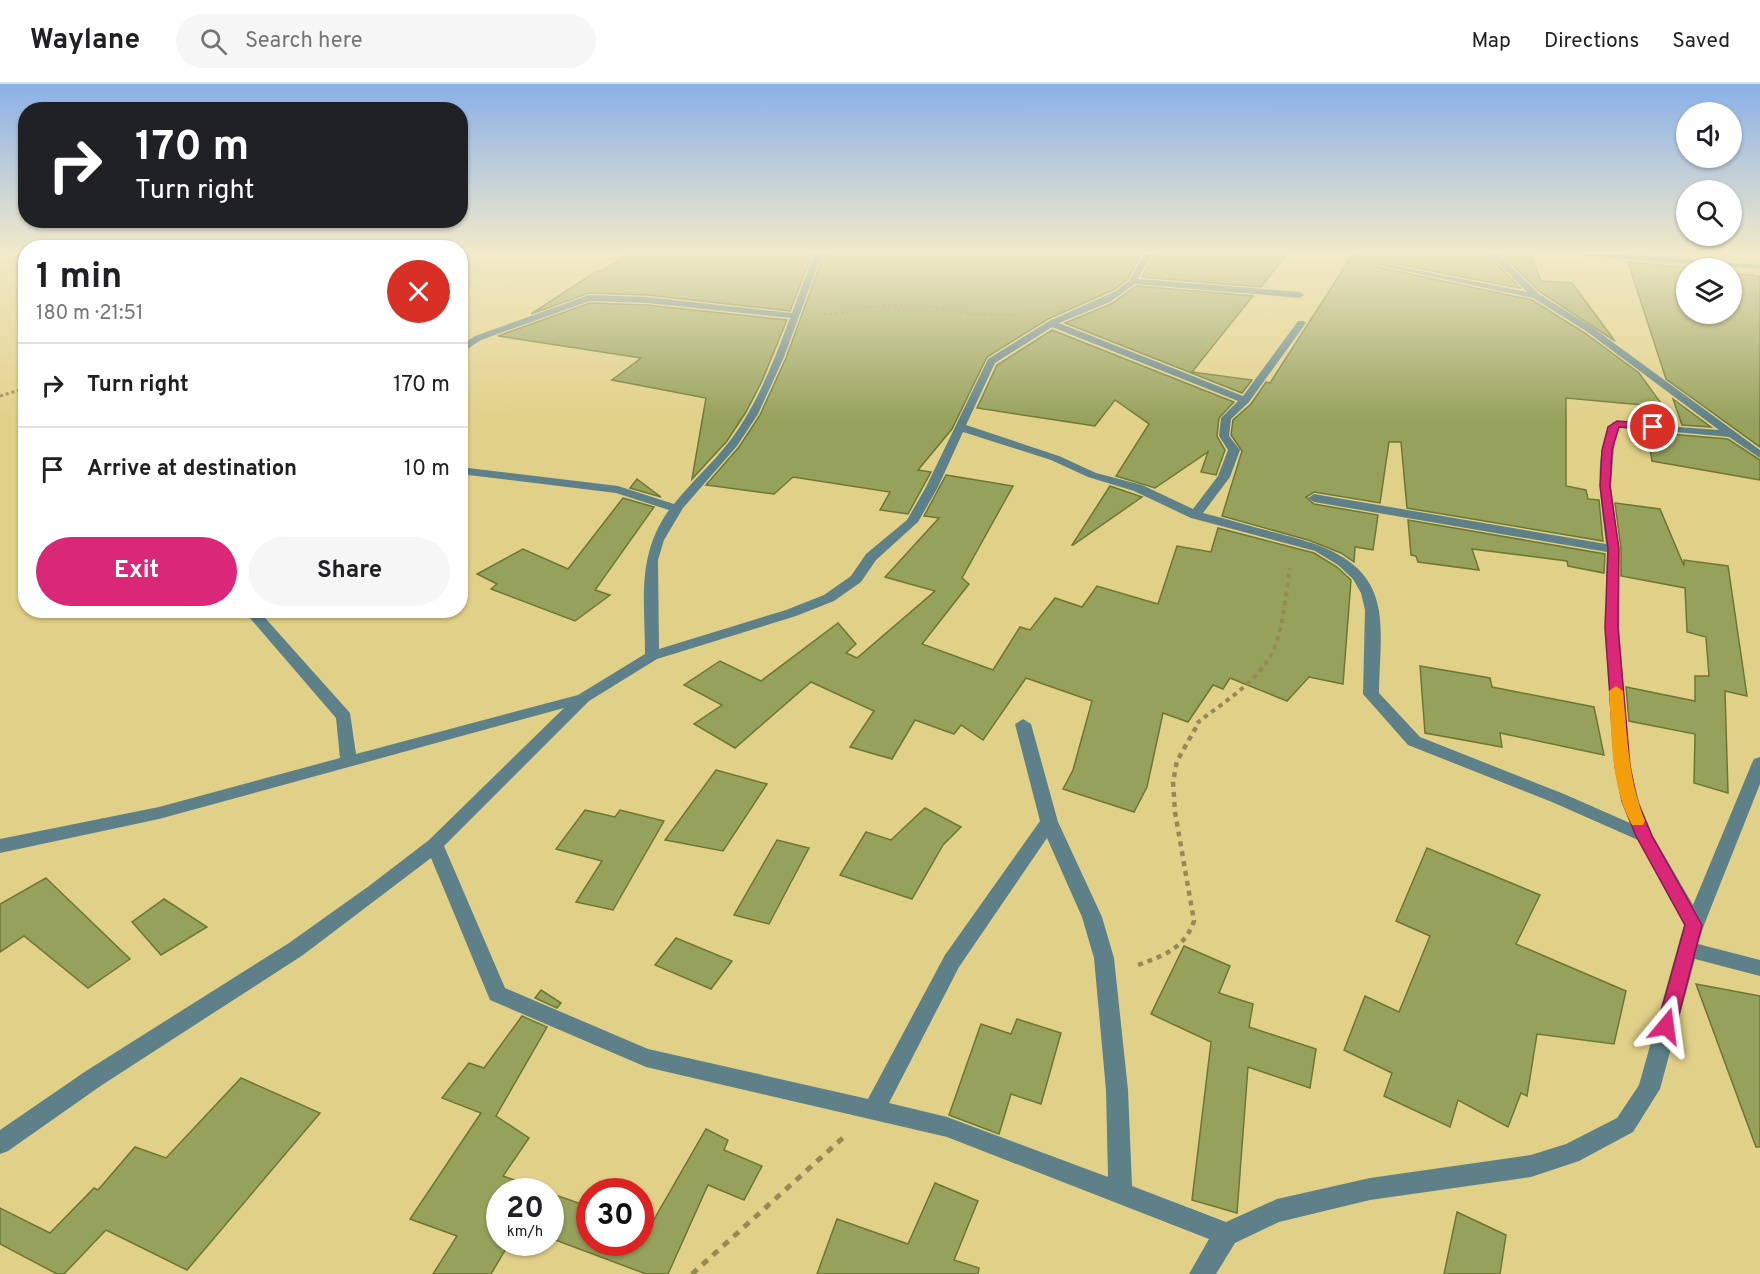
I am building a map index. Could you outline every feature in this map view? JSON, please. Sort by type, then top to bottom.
[{"type":"street","points":[[468,345],[487,334],[556,310]]},
{"type":"street","points":[[736,310],[796,316]]},
{"type":"street","points":[[652,656],[654,545],[675,508],[726,455],[744,428],[763,394],[798,310]]},
{"type":"street","points":[[0,1143],[94,1078],[296,949],[435,845],[584,698],[652,656],[791,613],[829,598],[856,579],[871,557],[912,522],[932,487],[991,361],[1052,323],[1084,310]]},
{"type":"street","points":[[1558,310],[1589,329],[1760,454]]},
{"type":"street","points":[[1052,323],[1102,347],[1245,400]]},
{"type":"street","points":[[1195,515],[1224,477],[1234,450],[1224,436],[1226,418],[1245,400],[1301,323]]},
{"type":"street","points":[[1694,925],[1644,836],[1630,801],[1622,766],[1612,628],[1613,549],[1605,486],[1607,450],[1613,427],[1623,424],[1732,434]]},
{"type":"street","points":[[960,427],[1055,458],[1092,475],[1138,488],[1195,515],[1320,548],[1335,556],[1364,582],[1369,593],[1373,626],[1371,694],[1414,741],[1558,798],[1644,836]]},
{"type":"street","points":[[468,471],[618,490],[675,508]]},
{"type":"street","points":[[1314,498],[1613,549]]},
{"type":"street","points":[[257,618],[344,717],[349,762]]},
{"type":"street","points":[[0,846],[159,813],[584,698]]},
{"type":"street","points":[[1023,724],[1049,822],[1092,917],[1100,944],[1107,979],[1109,1022],[1117,1090],[1120,1194]]},
{"type":"street","points":[[1202,1274],[1227,1234],[1277,1211],[1370,1189],[1531,1166],[1571,1153],[1625,1125],[1649,1089],[1694,925],[1760,763]]},
{"type":"street","points":[[874,1110],[952,962],[1049,822]]},
{"type":"street","points":[[435,845],[497,994],[646,1058],[947,1127],[1227,1234]]},
{"type":"street","points":[[1687,949],[1760,968]]},
{"type":"path","points":[[796,316],[845,313],[858,310]]},
{"type":"path","points":[[946,310],[972,314],[1006,314],[1052,323]]},
{"type":"path","points":[[0,396],[18,390]]},
{"type":"path","points":[[1107,979],[1163,956],[1183,944],[1191,933],[1194,921],[1174,812],[1173,782],[1177,760],[1196,724],[1250,682],[1266,664],[1277,641],[1288,570],[1303,544]]},
{"type":"path","points":[[692,1274],[874,1110]]},
{"type":"building","points":[[572,310],[689,310],[787,320],[762,381],[746,412],[727,441],[692,479],[706,398],[612,380],[641,358],[498,336]]},
{"type":"building","points":[[804,310],[1069,310],[1048,319],[987,357],[952,429],[918,470],[931,472],[908,514],[880,510],[890,492],[793,477],[774,494],[706,485],[739,447],[760,415],[786,358]]},
{"type":"building","points":[[1098,310],[1242,310],[1192,372],[1252,380],[1242,393],[1065,323]]},
{"type":"building","points":[[1317,310],[1547,310],[1585,333],[1639,373],[1677,425],[1646,422],[1643,405],[1566,398],[1566,486],[1586,490],[1588,499],[1599,500],[1603,541],[1407,508],[1401,442],[1389,442],[1380,503],[1314,492],[1306,497],[1314,504],[1378,515],[1373,550],[1355,547],[1354,562],[1341,553],[1308,540],[1222,516],[1242,451],[1231,435],[1233,420],[1251,404],[1266,382],[1270,383]]},
{"type":"building","points":[[1567,310],[1592,310],[1615,341]]},
{"type":"building","points":[[1643,310],[1676,310],[1676,324],[1742,324],[1742,310],[1760,310],[1760,447],[1666,379]]},
{"type":"building","points":[[1052,330],[1234,402],[1219,418],[1217,436],[1225,450],[1216,475],[1201,472],[1208,452],[1155,488],[1116,476],[1149,424],[1115,400],[1095,426],[977,408],[997,365]]},
{"type":"building","points":[[1673,399],[1711,427],[1682,425]]},
{"type":"building","points":[[1647,432],[1728,439],[1760,460],[1760,480],[1652,461]]},
{"type":"building","points":[[946,475],[1013,486],[962,578],[969,584],[922,644],[993,670],[1020,627],[1030,630],[1055,598],[1082,607],[1097,586],[1158,604],[1177,546],[1211,552],[1218,528],[1314,553],[1337,567],[1351,580],[1343,684],[1309,677],[1287,701],[1230,678],[1223,689],[1213,685],[1188,722],[1163,713],[1147,787],[1134,812],[1063,789],[1073,770],[1092,701],[1026,678],[983,740],[961,725],[954,734],[915,720],[892,759],[850,747],[874,711],[811,682],[735,748],[694,724],[722,705],[684,685],[720,661],[761,681],[838,623],[856,644],[846,653],[857,658],[935,591],[885,577],[939,518],[924,516]]},
{"type":"building","points":[[637,479],[661,497],[630,488]]},
{"type":"building","points":[[1110,486],[1142,497],[1072,545]]},
{"type":"building","points":[[623,498],[654,507],[595,590],[610,595],[575,621],[491,589],[497,584],[477,574],[523,549],[568,569]]},
{"type":"building","points":[[1615,503],[1660,509],[1684,566],[1684,560],[1728,566],[1747,696],[1725,691],[1728,793],[1694,783],[1695,734],[1629,721],[1626,687],[1695,701],[1695,676],[1709,676],[1706,637],[1687,632],[1685,588],[1621,576],[1621,549]]},
{"type":"building","points":[[1408,520],[1605,554],[1604,573],[1568,566],[1567,561],[1472,549],[1479,570],[1418,562],[1416,556],[1411,555]]},
{"type":"building","points":[[1420,666],[1490,678],[1492,687],[1594,707],[1604,755],[1500,733],[1502,747],[1425,733]]},
{"type":"building","points":[[716,770],[767,784],[723,851],[665,840]]},
{"type":"building","points":[[925,808],[961,827],[943,845],[912,899],[840,875],[866,832],[891,840]]},
{"type":"building","points":[[585,810],[615,817],[620,810],[664,821],[613,910],[576,902],[602,861],[556,849]]},
{"type":"building","points":[[777,840],[809,848],[769,924],[734,915]]},
{"type":"building","points":[[1427,848],[1540,895],[1516,944],[1626,991],[1614,1044],[1537,1034],[1527,1096],[1521,1093],[1508,1127],[1458,1100],[1450,1127],[1384,1096],[1392,1073],[1344,1050],[1365,996],[1399,1012],[1430,936],[1396,921]]},
{"type":"building","points":[[46,878],[130,959],[88,988],[24,936],[0,952],[0,904]]},
{"type":"building","points":[[164,899],[207,927],[161,955],[132,922]]},
{"type":"building","points":[[676,938],[732,961],[711,989],[655,965]]},
{"type":"building","points":[[1184,946],[1230,966],[1219,993],[1253,1004],[1249,1027],[1316,1049],[1310,1088],[1248,1067],[1237,1213],[1192,1200],[1211,1042],[1151,1014]]},
{"type":"building","points":[[1696,984],[1760,996],[1760,1147],[1756,1147]]},
{"type":"building","points":[[541,990],[561,1003],[557,1008],[535,998]]},
{"type":"building","points":[[522,1016],[547,1027],[496,1116],[529,1138],[503,1176],[509,1178],[486,1178],[486,1256],[502,1256],[491,1274],[433,1274],[457,1236],[410,1219],[481,1113],[442,1098],[469,1063],[484,1068]]},
{"type":"building","points":[[1017,1019],[1061,1033],[1041,1104],[1011,1094],[999,1134],[949,1115],[981,1024],[1011,1034]]},
{"type":"building","points":[[241,1078],[320,1113],[187,1270],[106,1230],[64,1274],[57,1274],[0,1244],[0,1208],[50,1233],[94,1188],[98,1190],[135,1147],[166,1158]]},
{"type":"building","points":[[706,1129],[728,1140],[724,1150],[762,1166],[744,1200],[708,1185],[668,1274],[646,1274],[598,1256],[654,1256],[654,1219]]},
{"type":"building","points":[[935,1183],[978,1201],[954,1260],[979,1268],[978,1274],[817,1274],[837,1219],[908,1244]]},
{"type":"building","points":[[564,1198],[576,1202],[576,1248],[564,1243]]},
{"type":"building","points":[[1457,1212],[1506,1235],[1500,1274],[1444,1274]]},
{"type":"slow traffic","points":[[1616,691],[1622,766],[1637,821]]},
{"type":"route","points":[[1653,427],[1617,424],[1613,427],[1607,450],[1605,486],[1613,549],[1612,628],[1622,766],[1630,801],[1644,836],[1694,925],[1666,1026]]}]
